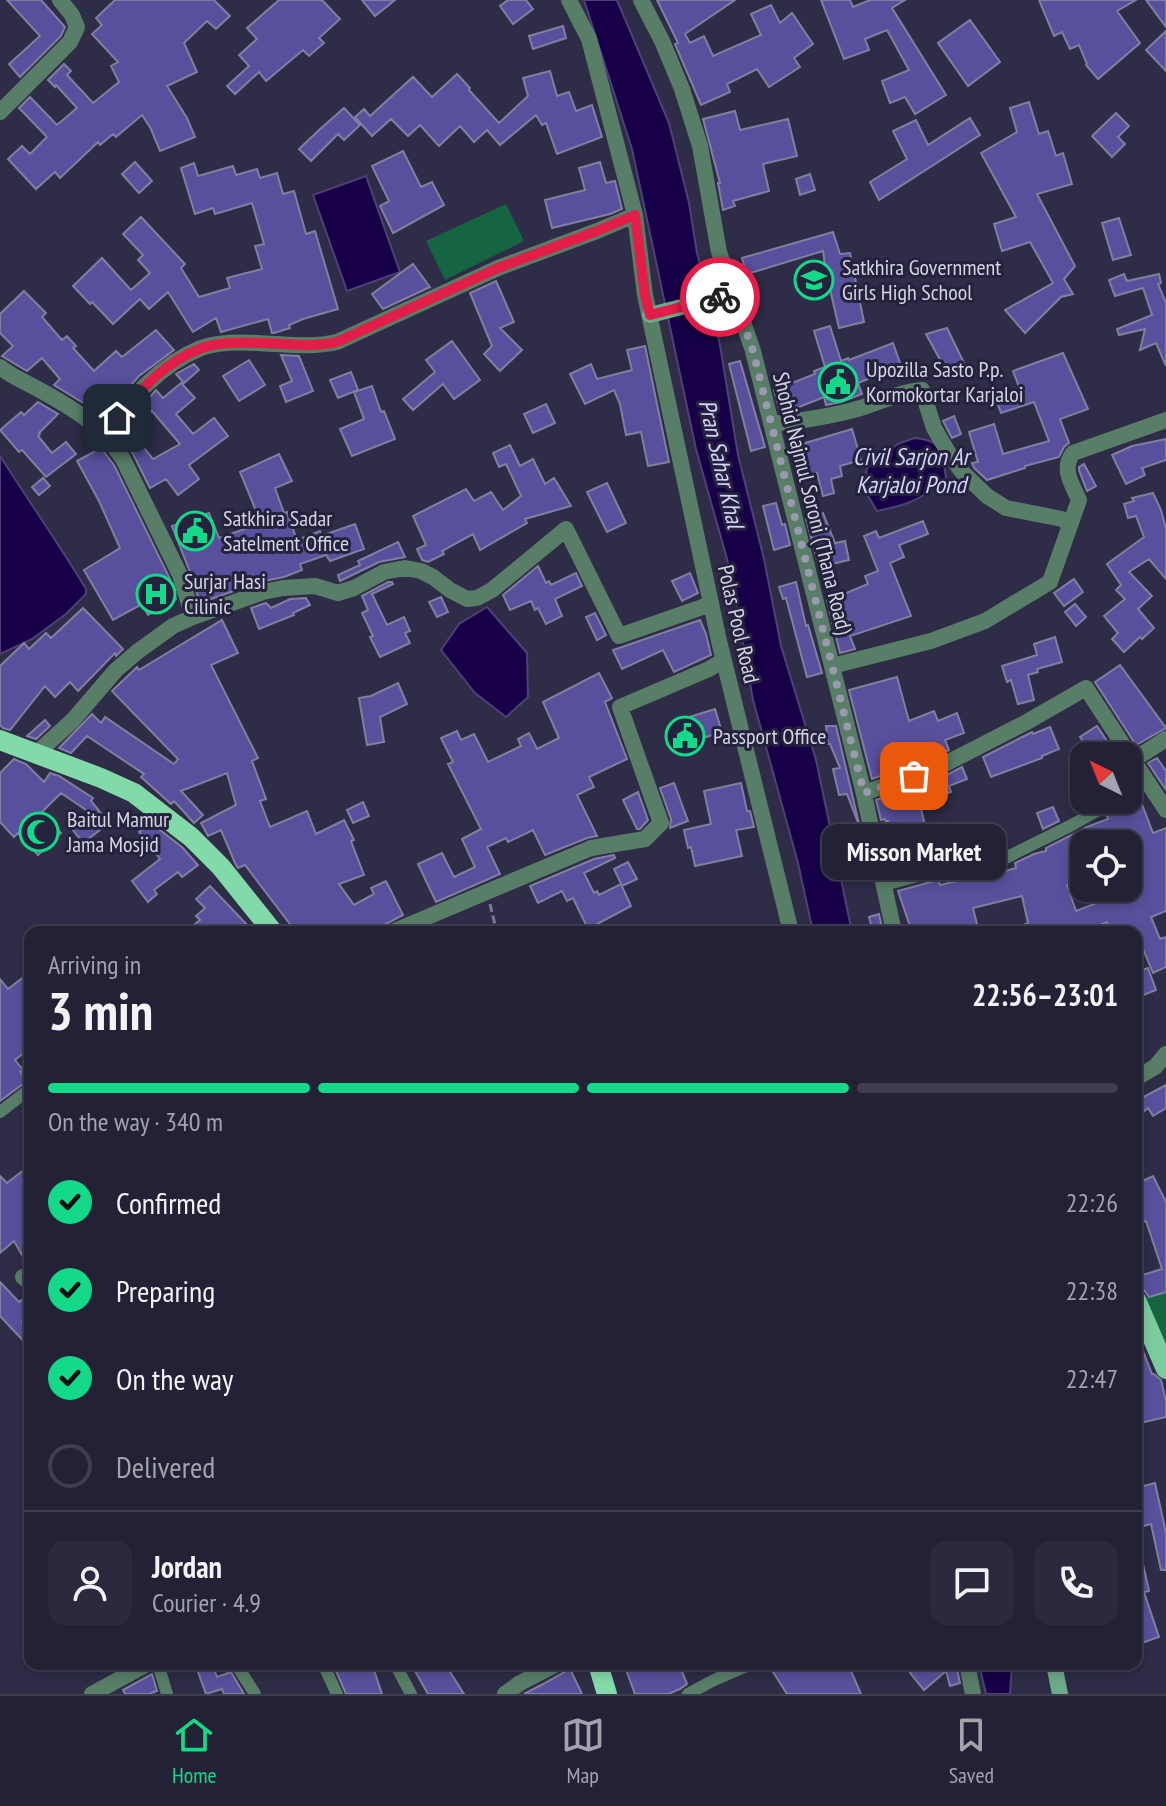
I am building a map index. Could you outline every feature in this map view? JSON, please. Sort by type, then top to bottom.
[{"type":"highway","points":[[0,740],[134,793],[191,837],[221,867],[268,926]]},
{"type":"highway","points":[[600,1670],[607,1694]]},
{"type":"main road","points":[[650,315],[733,294]]},
{"type":"main road","points":[[1142,1315],[1166,1369]]},
{"type":"main road","points":[[1055,1670],[1060,1694]]},
{"type":"street","points":[[0,112],[70,42],[77,27],[60,0]]},
{"type":"street","name":"Polas Pool Road","points":[[569,0],[589,39],[635,215],[645,295],[711,604],[790,926]]},
{"type":"street","name":"Shohid Najmul Soroni (Thana Road)","points":[[641,0],[682,89],[700,146],[719,252],[753,351],[864,793],[893,926]]},
{"type":"street","points":[[104,433],[155,376],[203,347],[245,343],[319,346],[337,342],[498,268],[635,215]]},
{"type":"street","points":[[0,367],[87,418],[104,433],[123,459],[180,575],[193,617]]},
{"type":"street","points":[[771,424],[858,409],[891,396],[922,390],[934,428],[951,457],[987,496],[1006,508],[1062,519],[1069,524]]},
{"type":"street","points":[[832,666],[931,641],[985,621],[1050,582],[1079,500],[1067,472],[1068,459],[1073,453],[1166,420]]},
{"type":"street","points":[[36,754],[73,720],[116,670],[173,626],[263,592],[315,586],[338,593],[384,572],[405,568],[433,577],[467,599],[477,598],[492,590],[566,529],[619,636],[711,604]]},
{"type":"street","points":[[406,926],[591,848],[645,839],[661,823],[620,707],[724,660]]},
{"type":"street","points":[[864,793],[939,767],[1086,688],[1121,742]]},
{"type":"street","points":[[1142,754],[1166,739]]},
{"type":"street","points":[[1142,773],[1166,810]]},
{"type":"street","points":[[1142,786],[1148,782]]},
{"type":"street","points":[[884,885],[952,867],[985,868],[1091,814]]},
{"type":"street","points":[[1142,1075],[1155,1067],[1166,1054]]},
{"type":"street","points":[[0,1112],[24,1094]]},
{"type":"street","points":[[92,1694],[136,1670]]},
{"type":"street","points":[[160,1670],[167,1694]]},
{"type":"street","points":[[240,1670],[255,1694]]},
{"type":"street","points":[[326,1670],[337,1694]]},
{"type":"street","points":[[398,1670],[411,1694]]},
{"type":"street","points":[[505,1694],[545,1670]]},
{"type":"street","points":[[688,1694],[737,1670]]},
{"type":"street","points":[[968,1670],[973,1694]]},
{"type":"path","points":[[487,892],[494,926]]},
{"type":"green space","points":[[506,204],[524,241],[445,280],[426,241]]},
{"type":"green space","points":[[1166,1287],[1166,1362],[1142,1312],[1142,1299]]},
{"type":"water","name":"Pran Sahar Khal","points":[[584,0],[617,0],[669,123],[720,345],[738,455],[764,559],[781,646],[816,760],[851,926],[812,926],[798,863],[753,700],[731,573],[696,449],[632,149]]},
{"type":"water","points":[[366,176],[400,272],[347,291],[313,195]]},
{"type":"water","name":"Civil Sarjon Ar Karjaloi Pond","points":[[914,438],[924,439],[940,449],[946,478],[914,500],[877,511],[864,489],[867,468],[898,444]]},
{"type":"water","points":[[0,456],[76,572],[86,594],[66,614],[32,639],[0,654]]},
{"type":"water","points":[[487,607],[527,653],[528,697],[506,717],[475,693],[441,650],[459,624]]},
{"type":"water","points":[[980,1670],[1012,1670],[1010,1694],[986,1694]]},
{"type":"building","points":[[7,0],[41,0],[65,27],[61,36],[20,77],[9,64],[40,36]]},
{"type":"building","points":[[115,0],[214,0],[230,16],[216,29],[207,21],[184,43],[197,72],[167,86],[195,137],[160,151],[142,115],[116,137],[113,134],[100,145],[98,142],[60,178],[55,172],[36,189],[8,159],[22,146],[30,154],[47,137],[19,108],[30,97],[57,125],[77,108],[48,80],[64,64],[71,71],[67,75],[93,103],[119,82],[111,66],[118,62],[92,34],[102,25],[96,18]]},
{"type":"building","points":[[279,0],[322,0],[340,19],[319,38],[324,43],[309,56],[303,50],[266,81],[259,72],[235,94],[227,86],[249,66],[239,55],[257,39],[247,28]]},
{"type":"building","points":[[362,0],[395,0],[375,16]]},
{"type":"building","points":[[508,0],[526,0],[533,9],[513,24],[500,6]]},
{"type":"building","points":[[657,0],[735,0],[685,34],[690,43],[704,36],[713,56],[761,35],[751,14],[771,5],[780,23],[792,13],[813,44],[794,58],[800,67],[769,87],[757,69],[727,84],[730,92],[701,105],[675,44],[678,43]]},
{"type":"building","points":[[821,0],[850,0],[853,7],[870,0],[905,0],[892,8],[946,95],[915,114],[905,97],[890,103],[882,81],[909,70],[887,30],[865,39],[869,50],[844,59]]},
{"type":"building","points":[[1039,0],[1136,0],[1117,11],[1140,43],[1098,79],[1086,65],[1079,45],[1070,49],[1062,32],[1054,36]]},
{"type":"building","points":[[1146,0],[1166,0],[1166,27]]},
{"type":"building","points":[[970,20],[1000,62],[968,86],[938,43]]},
{"type":"building","points":[[563,26],[566,38],[533,49],[529,36]]},
{"type":"building","points":[[1166,31],[1166,71],[1146,50]]},
{"type":"building","points":[[550,71],[557,96],[569,92],[576,111],[592,105],[602,137],[557,154],[546,123],[542,125],[536,115],[500,145],[487,130],[474,142],[460,126],[439,146],[420,125],[408,136],[391,119],[372,136],[355,117],[364,109],[370,116],[413,77],[432,97],[457,74],[499,123],[528,96],[523,78]]},
{"type":"building","points":[[1029,102],[1039,134],[1048,131],[1056,156],[1063,153],[1072,184],[1037,194],[1075,266],[1064,279],[1073,294],[1061,297],[1025,333],[1005,310],[1053,283],[1030,242],[1002,251],[994,224],[1016,217],[981,153],[1017,132],[1010,108]]},
{"type":"building","points":[[344,108],[360,125],[344,140],[338,134],[311,161],[299,149]]},
{"type":"building","points":[[735,111],[740,130],[788,119],[797,156],[763,164],[769,191],[733,201],[735,206],[723,210],[720,183],[703,119]]},
{"type":"building","points":[[1116,113],[1129,126],[1118,137],[1125,144],[1112,157],[1092,136]]},
{"type":"building","points":[[970,118],[980,135],[879,200],[870,182],[907,159],[893,131],[916,120],[928,145]]},
{"type":"building","points":[[403,151],[421,187],[432,182],[444,205],[393,233],[380,206],[389,201],[372,166]]},
{"type":"building","points":[[135,162],[152,181],[139,193],[122,174]]},
{"type":"building","points":[[600,162],[606,183],[615,181],[622,209],[552,228],[545,200],[585,190],[579,168]]},
{"type":"building","points":[[194,163],[198,176],[233,166],[236,175],[257,169],[260,178],[277,173],[283,194],[294,191],[306,234],[315,231],[338,309],[303,319],[289,325],[290,328],[274,333],[268,319],[221,332],[216,318],[193,332],[168,292],[149,309],[140,299],[113,324],[92,302],[90,304],[73,286],[102,258],[131,290],[150,273],[138,260],[143,255],[123,234],[141,217],[185,264],[181,268],[199,297],[230,288],[227,278],[262,269],[255,246],[264,244],[252,203],[215,214],[213,208],[195,214],[181,168]]},
{"type":"building","points":[[810,174],[815,190],[800,195],[796,179]]},
{"type":"building","points":[[1119,218],[1131,255],[1113,260],[1102,223]]},
{"type":"building","points":[[833,232],[840,254],[850,253],[864,322],[839,328],[823,251],[747,274],[742,258]]},
{"type":"building","points":[[413,264],[430,287],[383,309],[372,294]]},
{"type":"building","points":[[712,265],[718,284],[710,286],[705,266]]},
{"type":"building","points":[[1124,274],[1127,281],[1159,274],[1161,283],[1158,284],[1166,303],[1166,366],[1156,343],[1140,350],[1145,329],[1119,335],[1117,329],[1152,315],[1143,288],[1115,296],[1109,280]]},
{"type":"building","points":[[496,281],[514,322],[500,328],[522,350],[500,371],[484,354],[492,346],[470,293]]},
{"type":"building","points":[[24,291],[46,313],[42,317],[62,340],[67,336],[76,346],[73,348],[94,371],[116,351],[122,357],[156,330],[174,350],[139,376],[102,418],[54,385],[60,379],[42,358],[27,371],[2,356],[13,346],[0,333],[0,314]]},
{"type":"building","points":[[830,326],[841,361],[893,343],[901,366],[858,383],[862,394],[841,402],[826,405],[824,397],[780,412],[774,390],[825,367],[814,331]]},
{"type":"building","points":[[947,328],[966,367],[950,378],[926,334]]},
{"type":"building","points":[[452,341],[480,380],[454,399],[443,384],[413,410],[403,399],[435,372],[426,360]]},
{"type":"building","points":[[645,346],[669,462],[648,466],[641,432],[626,435],[614,390],[585,404],[570,374],[591,364],[597,379],[632,370],[627,350]]},
{"type":"building","points":[[1063,353],[1088,409],[1060,419],[1069,443],[1059,457],[987,480],[972,463],[978,462],[969,432],[994,424],[1003,454],[1049,441],[1034,402],[1001,413],[997,402],[1021,392],[1013,371]]},
{"type":"building","points":[[281,355],[299,356],[313,391],[286,402],[280,386],[292,381]]},
{"type":"building","points":[[249,360],[265,385],[239,401],[223,376]]},
{"type":"building","points":[[740,361],[765,447],[751,451],[729,364]]},
{"type":"building","points":[[194,364],[199,370],[184,383],[176,374]]},
{"type":"building","points":[[351,372],[358,390],[338,398],[330,380]]},
{"type":"building","points":[[181,383],[195,398],[176,414],[193,434],[214,418],[228,436],[189,465],[199,479],[178,495],[166,479],[150,488],[133,454],[118,434],[156,390],[163,398]],"holes":[[[152,411],[180,444],[153,459],[130,430]]]},
{"type":"building","points":[[372,386],[395,439],[352,456],[340,429],[364,419],[354,392]]},
{"type":"building","points":[[38,402],[58,414],[38,436],[52,453],[66,442],[76,454],[46,477],[0,430]]},
{"type":"building","points":[[546,404],[555,423],[533,433],[524,414]]},
{"type":"building","points":[[954,416],[961,434],[952,438],[943,421]]},
{"type":"building","points":[[852,429],[861,460],[840,466],[842,476],[831,479],[834,493],[823,496],[817,473],[811,474],[802,444]]},
{"type":"building","points":[[1166,439],[1166,460],[1142,468],[1145,475],[1126,484],[1112,455],[1132,446]]},
{"type":"building","points":[[510,445],[520,466],[533,459],[545,484],[554,478],[571,506],[525,519],[527,523],[480,550],[473,534],[442,551],[444,554],[428,562],[422,560],[417,549],[426,545],[413,516],[466,489],[474,501],[491,492],[503,510],[521,496],[506,464],[499,467],[493,453]]},
{"type":"building","points":[[101,448],[114,465],[170,579],[176,599],[148,615],[142,604],[113,620],[84,570],[120,548],[77,461]]},
{"type":"building","points":[[279,454],[292,481],[275,488],[297,540],[320,531],[321,536],[355,524],[364,549],[330,561],[326,555],[300,564],[302,570],[284,577],[259,582],[200,603],[172,526],[209,513],[219,538],[248,528],[246,523],[259,518],[240,472]]},
{"type":"building","points":[[1084,464],[1096,486],[1087,491],[1079,470]]},
{"type":"building","points":[[43,478],[50,486],[39,495],[32,487]]},
{"type":"building","points":[[607,483],[626,523],[607,532],[587,492]]},
{"type":"building","points":[[1153,493],[1166,529],[1166,579],[1149,559],[1129,572],[1152,596],[1138,609],[1154,628],[1124,652],[1112,639],[1118,633],[1104,616],[1125,599],[1116,590],[1121,585],[1107,564],[1144,537],[1136,516],[1128,518],[1124,504],[1134,501],[1132,498]]},
{"type":"building","points":[[776,503],[790,545],[774,550],[763,506]]},
{"type":"building","points":[[823,513],[835,543],[845,541],[849,560],[819,567],[806,519]]},
{"type":"building","points":[[923,521],[928,534],[899,545],[904,557],[890,563],[911,616],[850,636],[855,649],[840,653],[827,601],[868,584],[865,576],[878,571],[864,536],[876,531],[879,538]]},
{"type":"building","points":[[398,542],[405,557],[379,562],[340,581],[338,575],[360,565],[358,561]]},
{"type":"building","points":[[538,566],[546,583],[549,581],[551,585],[576,573],[582,586],[555,599],[562,616],[546,624],[531,601],[510,610],[503,595]]},
{"type":"building","points":[[690,573],[698,593],[682,601],[672,581]]},
{"type":"building","points":[[1074,579],[1083,592],[1064,606],[1054,593]]},
{"type":"building","points":[[388,582],[393,584],[372,594],[387,625],[404,617],[410,631],[405,633],[410,643],[380,657],[362,613],[368,610],[362,596]]},
{"type":"building","points":[[796,582],[806,626],[822,673],[807,677],[786,598],[783,599],[779,587]]},
{"type":"building","points":[[441,597],[448,612],[437,617],[429,602]]},
{"type":"building","points":[[306,598],[310,605],[259,629],[251,608],[266,603],[271,608],[290,599]]},
{"type":"building","points":[[1075,604],[1086,617],[1076,626],[1065,612]]},
{"type":"building","points":[[83,608],[123,649],[116,656],[115,653],[78,691],[70,682],[55,697],[45,686],[10,730],[3,728],[0,725],[0,666],[24,643],[29,649],[46,633],[51,638]]},
{"type":"building","points":[[595,613],[606,635],[597,640],[586,617]]},
{"type":"building","points":[[222,620],[238,653],[211,665],[258,758],[252,761],[266,799],[260,801],[270,827],[307,811],[316,834],[344,820],[354,840],[351,841],[364,875],[339,884],[354,905],[374,894],[371,888],[386,881],[403,915],[382,926],[291,926],[245,865],[238,868],[221,830],[208,836],[201,823],[236,805],[227,773],[181,791],[203,815],[194,823],[174,801],[171,804],[141,777],[144,774],[87,736],[71,753],[59,748],[92,714],[101,723],[105,717],[174,764],[178,759],[112,691],[137,667],[139,670]]},
{"type":"building","points":[[700,620],[711,655],[674,672],[663,650],[622,669],[613,650]]},
{"type":"building","points":[[1055,637],[1062,662],[1028,675],[1034,700],[1018,704],[1011,680],[1007,682],[1002,666],[1037,655],[1034,644]]},
{"type":"building","points":[[1120,665],[1166,728],[1141,742],[1134,742],[1095,682]]},
{"type":"building","points":[[599,673],[612,698],[605,702],[627,759],[589,777],[594,787],[577,795],[597,836],[545,855],[533,830],[508,842],[506,838],[487,847],[500,874],[436,902],[418,864],[442,853],[454,877],[475,867],[462,839],[481,829],[448,764],[453,762],[441,738],[457,731],[461,740],[474,734],[488,762],[521,746],[518,739],[529,733],[537,749],[559,738],[543,702]]},
{"type":"building","points":[[897,677],[909,721],[934,711],[938,721],[957,713],[964,733],[945,740],[949,750],[935,757],[872,779],[849,690]]},
{"type":"building","points":[[398,683],[407,704],[380,717],[384,742],[367,745],[359,698],[371,696]]},
{"type":"building","points":[[715,709],[722,732],[687,743],[680,720]]},
{"type":"building","points":[[45,720],[50,726],[36,739],[27,736]]},
{"type":"building","points":[[826,726],[836,726],[860,828],[847,794],[839,795],[833,769],[840,768],[828,744]]},
{"type":"building","points":[[1097,726],[1108,742],[1083,742],[1080,737]]},
{"type":"building","points":[[1050,727],[1059,749],[991,777],[983,757],[1032,732]]},
{"type":"building","points":[[1157,758],[1166,771],[1166,790],[1148,763]]},
{"type":"building","points":[[14,759],[26,764],[44,782],[50,773],[93,798],[91,801],[109,823],[83,843],[70,826],[89,812],[61,793],[42,812],[61,833],[38,855],[18,833],[14,837],[0,822],[0,773]]},
{"type":"building","points":[[962,767],[967,779],[949,786],[951,792],[920,804],[928,839],[938,835],[945,854],[930,859],[932,863],[899,872],[892,853],[898,851],[888,821],[881,820],[876,800],[943,777]]},
{"type":"building","points":[[674,783],[688,821],[670,828],[671,819],[660,788]]},
{"type":"building","points":[[741,783],[754,827],[736,830],[742,856],[695,866],[684,830],[711,824],[704,791]]},
{"type":"building","points":[[638,792],[648,820],[640,829],[637,829],[623,800]]},
{"type":"building","points":[[363,802],[369,816],[353,823],[347,810]]},
{"type":"building","points":[[1142,804],[1153,833],[1166,828],[1166,911],[1151,917],[1160,939],[1166,937],[1166,967],[1153,973],[1142,946],[1142,926],[1109,926],[1107,922],[1097,926],[1021,926],[1028,923],[1022,896],[973,908],[978,926],[910,926],[898,891],[938,880],[940,885],[1016,868],[1015,863],[1046,851],[1046,848],[1070,836],[1070,884],[1067,885],[1070,902],[1073,902],[1076,911],[1099,902],[1142,902],[1142,830],[1081,830],[1108,819],[1110,814],[1142,814]]},
{"type":"building","points":[[1053,807],[1059,821],[1043,829],[1037,813]]},
{"type":"building","points":[[151,823],[182,847],[198,865],[182,877],[178,872],[154,890],[157,894],[148,902],[132,881],[160,859],[139,832]]},
{"type":"building","points":[[614,855],[615,858],[584,873],[594,893],[597,891],[599,895],[621,884],[631,906],[594,926],[587,926],[573,898],[567,901],[562,891],[538,903],[530,886],[594,859]]},
{"type":"building","points":[[628,862],[637,879],[622,886],[614,869]]},
{"type":"building","points":[[210,886],[248,926],[192,926],[200,920],[196,916],[205,908],[196,899]]},
{"type":"building","points":[[879,914],[882,926],[871,926],[869,917]]},
{"type":"building","points":[[1148,968],[1156,990],[1142,996],[1142,970]]},
{"type":"building","points":[[24,977],[24,1053],[15,1060],[23,1070],[20,1072],[24,1083],[0,1101],[0,979],[8,989]]},
{"type":"building","points":[[1166,1085],[1166,1108],[1153,1116],[1148,1108],[1142,1113],[1142,1098]]},
{"type":"building","points":[[24,1170],[24,1258],[14,1241],[0,1253],[0,1176],[7,1183]]},
{"type":"building","points":[[1153,1176],[1166,1202],[1166,1292],[1149,1297],[1142,1289],[1142,1275],[1162,1269],[1146,1221],[1142,1219],[1142,1181]]},
{"type":"building","points":[[0,1282],[19,1302],[24,1298],[24,1342],[0,1316]]},
{"type":"building","points":[[1142,1348],[1152,1374],[1161,1380],[1166,1417],[1142,1423]]},
{"type":"building","points":[[1155,1483],[1166,1533],[1166,1570],[1161,1570],[1151,1524],[1142,1526],[1142,1486]]},
{"type":"building","points":[[1142,1560],[1149,1591],[1144,1592],[1159,1637],[1142,1643]]},
{"type":"building","points":[[197,1670],[214,1670],[217,1677],[231,1672],[244,1694],[224,1694],[222,1689],[206,1694]]},
{"type":"building","points":[[336,1670],[374,1670],[382,1694],[346,1694]]},
{"type":"building","points":[[414,1670],[449,1670],[464,1694],[428,1694]]},
{"type":"building","points":[[570,1670],[582,1694],[524,1694]]},
{"type":"building","points":[[626,1670],[681,1670],[687,1684],[668,1694],[635,1694]]},
{"type":"building","points":[[772,1670],[851,1670],[861,1694],[787,1694]]},
{"type":"building","points":[[914,1670],[957,1670],[960,1683],[950,1686],[946,1671],[924,1690],[910,1673]]},
{"type":"building","points":[[152,1674],[157,1691],[125,1694],[123,1690]]},
{"type":"way so far","points":[[720,297],[733,294],[753,351],[864,793],[914,776]]},
{"type":"place","name":"Satkhira Government Girls High School","points":[[814,280]]},
{"type":"place","name":"Upozilla Sasto P.p. Kormokortar Karjaloi","points":[[838,382]]},
{"type":"place","name":"Satkhira Sadar Satelment Office","points":[[195,531]]},
{"type":"place","name":"Surjar Hasi Cilinic","points":[[156,594]]},
{"type":"place","name":"Passport Office","points":[[685,736]]},
{"type":"place","name":"Misson Market","points":[[914,776]]},
{"type":"place","name":"Baitul Mamur Jama Mosjid","points":[[39,832]]},
{"type":"route","points":[[117,418],[155,376],[203,347],[245,343],[304,347],[337,342],[498,268],[635,215],[650,315],[720,297]]}]
